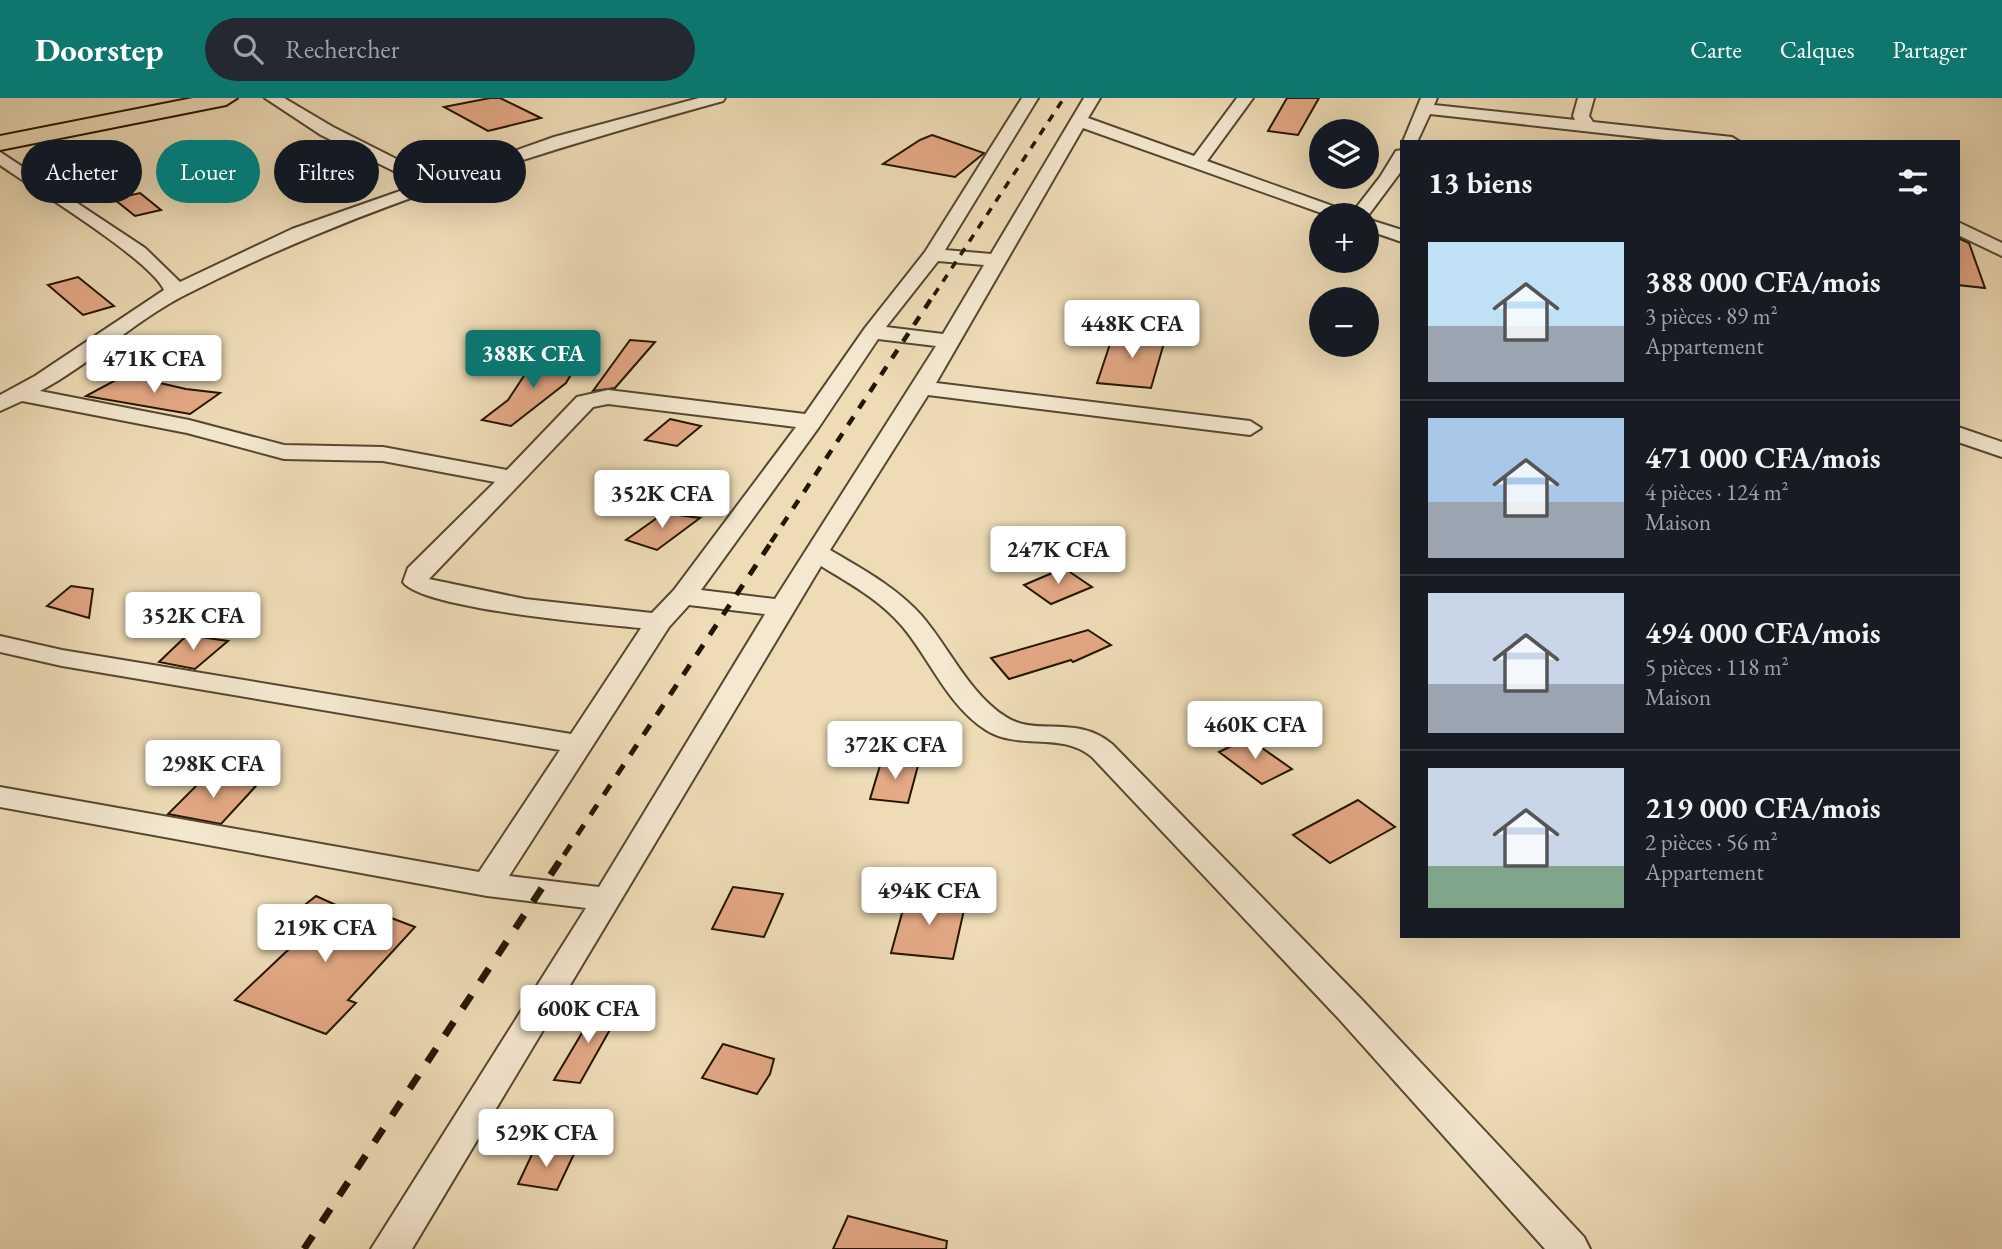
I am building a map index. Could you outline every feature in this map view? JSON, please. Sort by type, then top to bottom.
[{"type":"main road","points":[[0,144],[226,98]]},
{"type":"street","points":[[272,98],[318,126],[393,164]]},
{"type":"street","points":[[526,153],[717,98]]},
{"type":"street","points":[[1197,163],[1245,98]]},
{"type":"street","points":[[1586,98],[1581,116],[1588,128]]},
{"type":"street","points":[[487,885],[659,622],[683,596],[811,422],[872,332],[933,255],[1022,100]]},
{"type":"street","points":[[1410,140],[1427,104],[1588,128],[1711,140]]},
{"type":"street","points":[[391,1249],[608,899],[816,551],[922,388],[948,341],[999,261],[1085,109],[1197,163],[1309,203]]},
{"type":"street","points":[[0,158],[121,239],[172,286]]},
{"type":"street","points":[[1372,203],[1395,181],[1400,162]]},
{"type":"street","points":[[10,399],[172,286],[204,277],[299,233],[393,199]]},
{"type":"street","points":[[1379,227],[1400,235]]},
{"type":"street","points":[[1960,229],[2002,250]]},
{"type":"street","points":[[933,255],[999,261]]},
{"type":"street","points":[[872,332],[948,341]]},
{"type":"street","points":[[922,388],[1250,428]]},
{"type":"street","points":[[659,622],[525,607],[429,589],[416,582],[416,573],[554,438],[585,402],[595,398],[608,397],[811,422]]},
{"type":"street","points":[[10,399],[189,427],[284,452],[383,454],[511,478]]},
{"type":"street","points":[[1960,436],[2002,450]]},
{"type":"street","points":[[816,551],[875,589],[911,619],[988,719],[1010,731],[1028,735],[1076,736],[1089,740],[1351,1010],[1570,1249]]},
{"type":"street","points":[[683,596],[782,608]]},
{"type":"street","points":[[0,644],[62,658],[578,744]]},
{"type":"street","points":[[0,797],[487,885],[608,899]]},
{"type":"building","points":[[500,98],[541,118],[488,131],[444,107]]},
{"type":"building","points":[[1287,98],[1319,98],[1298,135],[1268,131]]},
{"type":"building","points":[[932,135],[984,153],[955,177],[883,164],[920,140]]},
{"type":"building","points":[[142,195],[161,210],[135,216],[119,203],[142,203]]},
{"type":"building","points":[[1960,239],[1969,243],[1985,288],[1960,285]]},
{"type":"building","points":[[78,277],[114,306],[83,315],[48,285]]},
{"type":"building","points":[[1114,332],[1166,336],[1151,388],[1097,383]]},
{"type":"building","points":[[630,340],[655,342],[615,388],[593,391]]},
{"type":"building","points":[[535,359],[579,361],[566,383],[511,426],[482,420],[508,400]]},
{"type":"building","points":[[125,375],[186,389],[220,393],[190,414],[86,396]]},
{"type":"building","points":[[670,419],[701,426],[677,446],[645,440]]},
{"type":"building","points":[[664,513],[700,518],[657,550],[626,540]]},
{"type":"building","points":[[1064,568],[1092,587],[1051,604],[1024,585]]},
{"type":"building","points":[[71,586],[93,589],[89,618],[47,606]]},
{"type":"building","points":[[1088,630],[1111,645],[1073,662],[1071,660],[1009,679],[991,658]]},
{"type":"building","points":[[187,635],[228,641],[195,669],[159,662]]},
{"type":"building","points":[[1248,738],[1292,769],[1262,784],[1219,752]]},
{"type":"building","points":[[882,759],[919,762],[908,803],[870,799]]},
{"type":"building","points":[[206,776],[256,786],[221,824],[168,814]]},
{"type":"building","points":[[1358,800],[1395,827],[1330,863],[1293,835]]},
{"type":"building","points":[[733,887],[783,894],[764,937],[712,929]]},
{"type":"building","points":[[907,895],[966,901],[953,959],[891,953]]},
{"type":"building","points":[[316,896],[358,915],[365,908],[415,927],[348,1000],[356,1003],[326,1034],[235,1000],[289,949],[284,948],[298,934],[281,924]]},
{"type":"building","points":[[598,1006],[621,1010],[580,1083],[554,1080]]},
{"type":"building","points":[[723,1044],[774,1059],[770,1074],[757,1094],[702,1078]]},
{"type":"building","points":[[535,1148],[574,1154],[557,1190],[518,1184]]},
{"type":"building","points":[[848,1216],[947,1241],[946,1249],[833,1249]]},
{"type":"railway","points":[[934,295],[1064,98]]},
{"type":"railway","points":[[771,542],[935,293]]},
{"type":"railway","points":[[564,855],[772,541]]},
{"type":"railway","points":[[304,1249],[565,853]]}]
